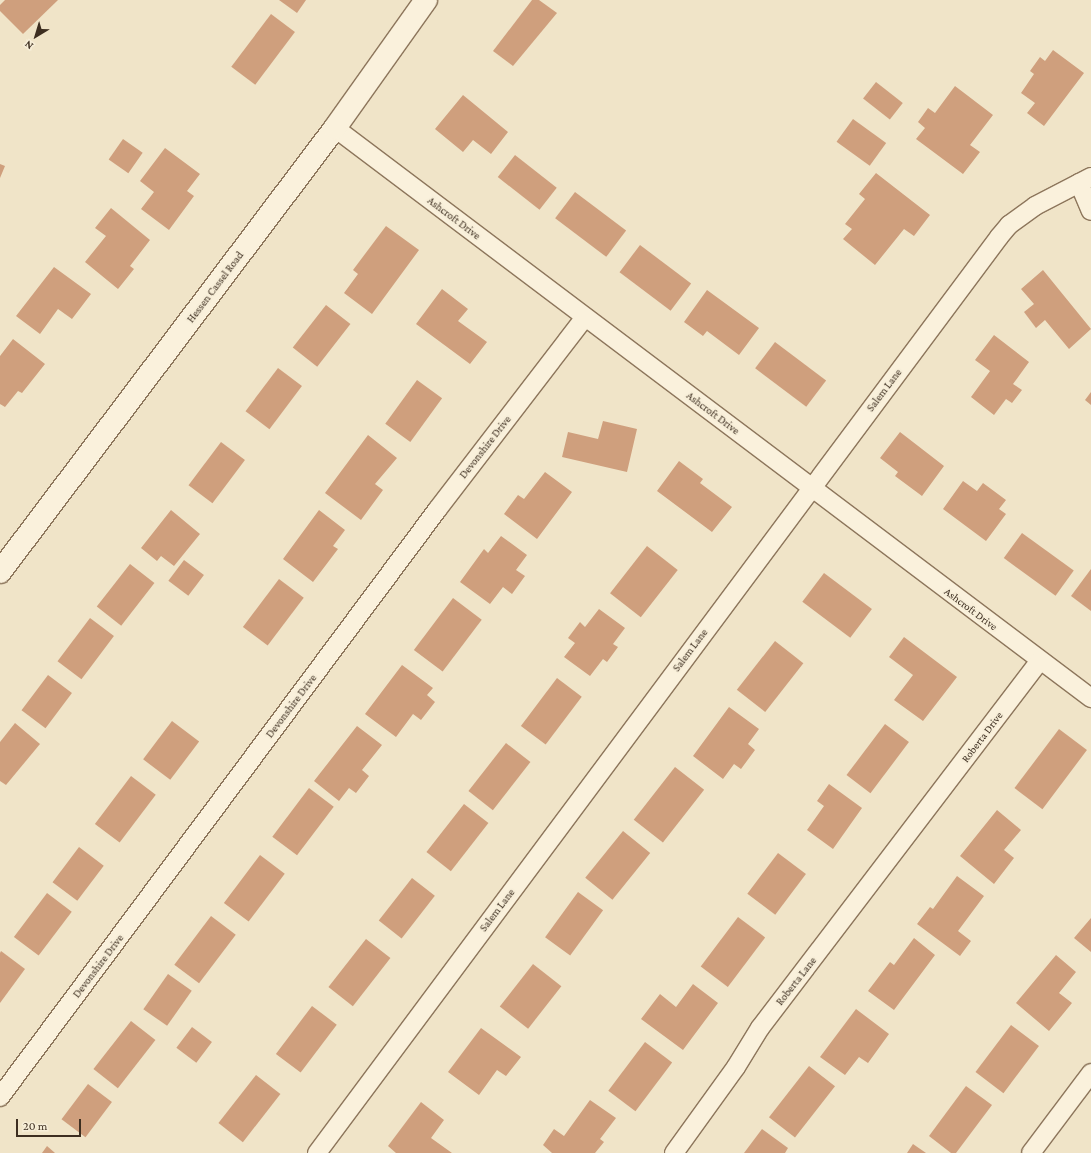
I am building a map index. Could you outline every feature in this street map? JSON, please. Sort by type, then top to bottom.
[{"type":"main road","name":"Hessen Cassel Road","points":[[0,572],[335,128],[426,0]]},
{"type":"street","name":"Ashcroft Drive","points":[[335,128],[585,318],[1091,698]]},
{"type":"street","points":[[1085,180],[1091,210]]},
{"type":"street","name":"Salem Lane","points":[[317,1153],[811,487],[999,237],[1009,225],[1034,206],[1085,180]]},
{"type":"street","name":"Devonshire Drive","points":[[0,1097],[436,510],[585,318]]},
{"type":"street","name":"Roberta Drive","points":[[925,814],[1040,660]]},
{"type":"street","name":"Roberta Lane","points":[[674,1153],[736,1067],[760,1028],[925,814]]},
{"type":"street","points":[[1031,1153],[1091,1073]]},
{"type":"building","points":[[5,0],[58,0],[23,34],[0,11],[0,5]]},
{"type":"building","points":[[279,0],[306,0],[297,13]]},
{"type":"building","points":[[532,0],[539,0],[557,13],[513,66],[493,51]]},
{"type":"building","points":[[271,14],[295,32],[255,85],[231,67]]},
{"type":"building","points":[[1053,50],[1084,73],[1044,126],[1027,113],[1035,103],[1021,93],[1034,74],[1030,71],[1040,57],[1045,61]]},
{"type":"building","points":[[876,82],[903,103],[890,119],[863,99]]},
{"type":"building","points":[[955,86],[993,115],[970,145],[980,152],[963,174],[916,139],[925,128],[918,122],[928,108],[935,113]]},
{"type":"building","points":[[463,95],[508,132],[491,154],[473,140],[463,152],[435,129]]},
{"type":"building","points":[[853,119],[886,143],[870,166],[837,142]]},
{"type":"building","points":[[123,139],[143,153],[128,173],[109,159]]},
{"type":"building","points":[[165,148],[200,174],[187,191],[194,196],[169,230],[141,209],[154,192],[140,181]]},
{"type":"building","points":[[515,155],[557,188],[540,210],[498,177]]},
{"type":"building","points":[[0,164],[5,166],[0,178]]},
{"type":"building","points":[[876,173],[930,215],[914,236],[904,229],[875,265],[843,239],[852,229],[845,224],[865,199],[859,194]]},
{"type":"building","points":[[575,192],[626,231],[606,257],[555,218]]},
{"type":"building","points":[[111,208],[150,240],[130,266],[134,269],[118,289],[85,262],[106,236],[95,228]]},
{"type":"building","points":[[386,226],[419,250],[372,314],[344,293],[358,274],[353,270]]},
{"type":"building","points":[[640,245],[691,284],[671,311],[620,272]]},
{"type":"building","points":[[54,267],[91,294],[72,319],[58,309],[40,334],[16,316]]},
{"type":"building","points":[[1043,270],[1091,329],[1069,349],[1045,320],[1036,328],[1024,312],[1034,304],[1021,289]]},
{"type":"building","points":[[442,289],[468,309],[458,321],[487,342],[470,364],[416,324]]},
{"type":"building","points":[[707,290],[759,328],[739,355],[707,331],[703,336],[684,322]]},
{"type":"building","points":[[326,305],[350,324],[317,367],[293,348]]},
{"type":"building","points":[[994,335],[1029,362],[1013,384],[1022,390],[1012,403],[1006,399],[994,415],[971,397],[990,371],[975,360]]},
{"type":"building","points":[[13,339],[45,364],[22,393],[18,391],[5,407],[0,404],[0,356]]},
{"type":"building","points":[[775,342],[826,381],[806,407],[755,368]]},
{"type":"building","points":[[278,368],[302,386],[269,429],[246,411]]},
{"type":"building","points":[[417,380],[442,398],[410,442],[385,424]]},
{"type":"building","points":[[1091,392],[1091,405],[1085,400]]},
{"type":"building","points":[[603,421],[637,429],[627,472],[562,457],[568,432],[598,439]]},
{"type":"building","points":[[900,432],[944,466],[922,496],[895,476],[898,472],[880,458]]},
{"type":"building","points":[[368,435],[397,458],[375,484],[383,490],[361,520],[325,493]]},
{"type":"building","points":[[221,442],[245,460],[212,503],[189,485]]},
{"type":"building","points":[[679,461],[703,479],[700,483],[732,507],[712,532],[657,491]]},
{"type":"building","points":[[545,472],[572,492],[537,539],[504,514],[518,495],[524,499]]},
{"type":"building","points":[[963,481],[977,491],[983,483],[1006,500],[999,509],[1006,514],[986,541],[943,509]]},
{"type":"building","points":[[171,510],[200,534],[174,566],[161,556],[157,561],[141,548]]},
{"type":"building","points":[[319,510],[345,530],[333,546],[338,549],[313,582],[283,559]]},
{"type":"building","points":[[1022,533],[1074,571],[1056,596],[1004,558]]},
{"type":"building","points":[[501,536],[527,555],[516,570],[525,576],[512,594],[503,587],[490,604],[460,582],[484,549],[488,553]]},
{"type":"building","points":[[647,546],[678,570],[641,617],[610,593]]},
{"type":"building","points":[[184,560],[204,575],[188,596],[168,581]]},
{"type":"building","points":[[130,564],[154,583],[121,626],[97,607]]},
{"type":"building","points":[[1091,569],[1091,611],[1071,596]]},
{"type":"building","points":[[824,573],[872,609],[850,638],[802,602]]},
{"type":"building","points":[[279,579],[304,598],[268,646],[243,627]]},
{"type":"building","points":[[453,598],[482,620],[443,672],[414,650]]},
{"type":"building","points":[[599,609],[625,628],[613,644],[618,647],[607,662],[603,659],[590,676],[564,657],[575,643],[568,638],[580,622],[585,627]]},
{"type":"building","points":[[90,618],[114,636],[81,679],[58,661]]},
{"type":"building","points":[[904,637],[957,677],[923,721],[894,700],[913,675],[889,657]]},
{"type":"building","points":[[775,641],[803,663],[765,712],[737,690]]},
{"type":"building","points":[[402,665],[433,688],[427,695],[435,702],[421,720],[413,714],[396,737],[365,714]]},
{"type":"building","points":[[48,675],[72,693],[45,728],[22,710]]},
{"type":"building","points":[[557,678],[582,697],[546,745],[521,726]]},
{"type":"building","points":[[729,707],[759,729],[748,744],[755,750],[741,769],[734,764],[723,779],[693,756]]},
{"type":"building","points":[[172,721],[199,741],[170,780],[143,759]]},
{"type":"building","points":[[15,723],[40,744],[6,785],[0,781],[0,742]]},
{"type":"building","points":[[885,724],[909,742],[870,793],[846,775]]},
{"type":"building","points":[[357,726],[382,745],[362,770],[369,776],[356,793],[349,788],[339,801],[314,781]]},
{"type":"building","points":[[1059,729],[1087,750],[1042,809],[1014,788]]},
{"type":"building","points":[[506,743],[530,762],[493,810],[468,791]]},
{"type":"building","points":[[675,767],[704,790],[663,843],[634,820]]},
{"type":"building","points":[[131,776],[156,795],[120,843],[95,824]]},
{"type":"building","points":[[829,784],[862,808],[833,849],[807,830],[824,806],[817,801]]},
{"type":"building","points":[[309,788],[334,807],[297,855],[272,837]]},
{"type":"building","points":[[464,804],[488,823],[451,871],[426,852]]},
{"type":"building","points":[[997,810],[1021,830],[1004,850],[1014,858],[994,884],[960,856]]},
{"type":"building","points":[[623,831],[650,853],[612,900],[585,878]]},
{"type":"building","points":[[79,847],[104,866],[77,901],[53,882]]},
{"type":"building","points":[[778,853],[806,874],[775,915],[747,894]]},
{"type":"building","points":[[260,855],[285,874],[249,922],[224,903]]},
{"type":"building","points":[[957,876],[984,896],[958,931],[971,941],[960,956],[917,924],[930,907],[933,909]]},
{"type":"building","points":[[412,878],[435,896],[402,938],[379,921]]},
{"type":"building","points":[[578,892],[603,910],[570,956],[545,937]]},
{"type":"building","points":[[47,893],[72,912],[39,956],[14,937]]},
{"type":"building","points":[[211,916],[236,935],[199,983],[174,965]]},
{"type":"building","points":[[738,917],[765,937],[728,987],[701,967]]},
{"type":"building","points":[[1091,918],[1091,952],[1074,938]]},
{"type":"building","points":[[914,938],[935,955],[894,1010],[868,991],[890,962],[894,965]]},
{"type":"building","points":[[366,939],[390,958],[353,1006],[328,987]]},
{"type":"building","points":[[1,951],[25,969],[0,1003],[0,953]]},
{"type":"building","points":[[1056,955],[1076,972],[1059,993],[1072,1003],[1049,1031],[1016,1003]]},
{"type":"building","points":[[533,964],[561,986],[528,1029],[500,1007]]},
{"type":"building","points":[[168,974],[192,991],[167,1026],[143,1009]]},
{"type":"building","points":[[693,984],[718,1003],[683,1050],[641,1019],[660,994],[676,1007]]},
{"type":"building","points":[[312,1006],[337,1025],[301,1073],[276,1054]]},
{"type":"building","points":[[856,1009],[889,1034],[868,1063],[859,1057],[845,1075],[820,1057]]},
{"type":"building","points":[[131,1021],[155,1040],[118,1088],[93,1069]]},
{"type":"building","points":[[1011,1025],[1039,1046],[1003,1093],[975,1072]]},
{"type":"building","points":[[192,1027],[212,1042],[196,1063],[176,1048]]},
{"type":"building","points":[[481,1028],[521,1057],[506,1076],[497,1070],[479,1095],[448,1072]]},
{"type":"building","points":[[645,1042],[672,1062],[635,1111],[608,1091]]},
{"type":"building","points":[[809,1066],[835,1086],[795,1138],[769,1117]]},
{"type":"building","points":[[256,1075],[280,1094],[243,1142],[218,1123]]},
{"type":"building","points":[[88,1084],[112,1102],[85,1137],[62,1119]]},
{"type":"building","points":[[966,1086],[992,1105],[956,1153],[951,1153],[929,1136]]},
{"type":"building","points":[[590,1100],[616,1118],[600,1139],[604,1142],[595,1153],[552,1153],[543,1145],[554,1129],[564,1136]]},
{"type":"building","points":[[421,1102],[444,1120],[431,1138],[452,1153],[396,1153],[388,1146]]},
{"type":"building","points":[[762,1129],[788,1148],[785,1153],[744,1153]]},
{"type":"building","points":[[913,1144],[926,1153],[907,1153]]},
{"type":"building","points":[[47,1146],[55,1153],[42,1153]]}]
